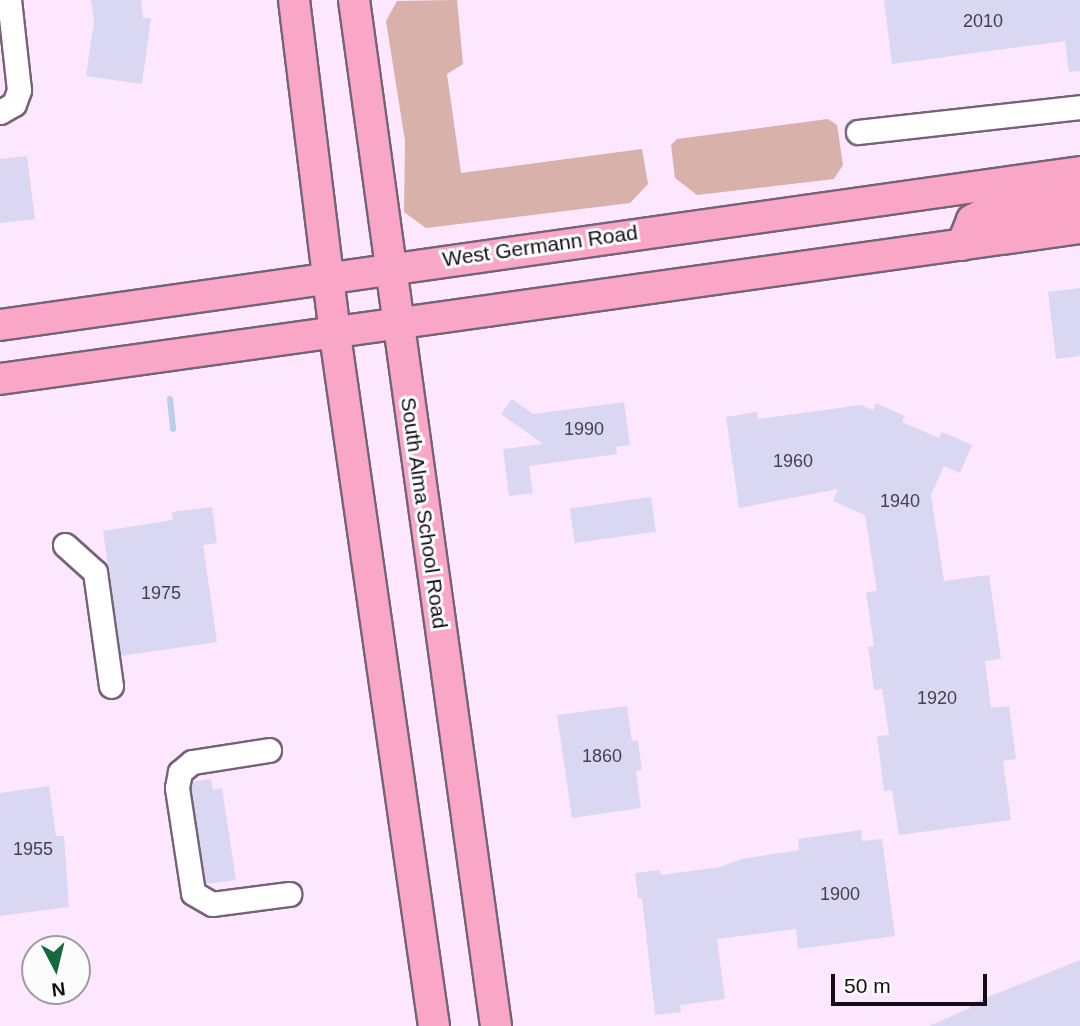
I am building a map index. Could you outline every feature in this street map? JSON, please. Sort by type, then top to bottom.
[{"type":"main road","points":[[294,0],[413,938],[434,1026]]},
{"type":"main road","name":"South Alma School Road","points":[[354,0],[396,326],[496,1026]]},
{"type":"main road","name":"West Germann Road","points":[[0,325],[388,267],[1080,172]]},
{"type":"main road","points":[[962,245],[972,220],[984,214],[1080,199]]},
{"type":"main road","points":[[0,379],[335,335],[1080,228]]},
{"type":"street","points":[[7,108],[19,90],[9,0]]},
{"type":"street","points":[[858,132],[1080,107]]},
{"type":"street","points":[[65,545],[95,572],[111,686]]},
{"type":"street","points":[[269,750],[192,762],[180,772],[177,788],[193,892],[212,904],[289,894]]},
{"type":"shaded area","points":[[457,0],[463,64],[447,74],[461,173],[642,149],[648,184],[630,203],[426,228],[404,212],[405,141],[386,21],[397,1]]},
{"type":"shaded area","points":[[828,119],[837,125],[843,165],[834,179],[697,195],[675,178],[671,145],[677,139]]},
{"type":"building","points":[[91,0],[141,0],[143,18],[151,18],[142,84],[86,76],[94,21]]},
{"type":"building","points":[[884,0],[1080,0],[1080,71],[1069,72],[1065,41],[892,64]]},
{"type":"building","points":[[27,156],[35,219],[0,223],[0,159]]},
{"type":"building","points":[[1080,288],[1080,356],[1056,359],[1048,292]]},
{"type":"building","points":[[512,399],[533,414],[624,402],[630,445],[616,447],[617,454],[529,466],[533,493],[509,496],[503,449],[543,444],[501,414]]},
{"type":"building","points":[[876,403],[905,416],[902,422],[939,438],[942,432],[972,445],[960,473],[944,466],[931,495],[944,581],[989,575],[1001,659],[985,661],[991,708],[1009,706],[1016,759],[1003,761],[1011,820],[899,835],[892,790],[884,791],[877,736],[889,735],[882,689],[874,690],[868,647],[874,646],[866,592],[877,591],[865,515],[833,501],[838,489],[739,508],[726,417],[757,412],[758,419],[861,405],[873,410]]},
{"type":"building","points":[[651,497],[656,532],[575,543],[570,508]]},
{"type":"building","points":[[212,507],[217,543],[203,545],[217,642],[121,656],[103,531],[173,520],[172,512]]},
{"type":"building","points":[[627,706],[632,741],[638,740],[642,770],[636,771],[641,808],[572,818],[557,715]]},
{"type":"building","points":[[211,779],[213,790],[222,788],[236,880],[206,884],[191,788],[192,782]]},
{"type":"building","points":[[49,786],[56,836],[64,836],[69,907],[0,916],[0,793]]},
{"type":"building","points":[[861,830],[862,841],[882,839],[895,936],[798,949],[796,929],[717,939],[725,999],[680,1005],[681,1012],[655,1015],[642,898],[638,898],[635,873],[660,870],[661,875],[720,867],[741,859],[799,850],[798,839]]},
{"type":"building","points":[[1080,960],[1080,1026],[929,1026],[970,1008],[968,1005]]},
{"type":"waterway","points":[[170,399],[173,429]]}]
